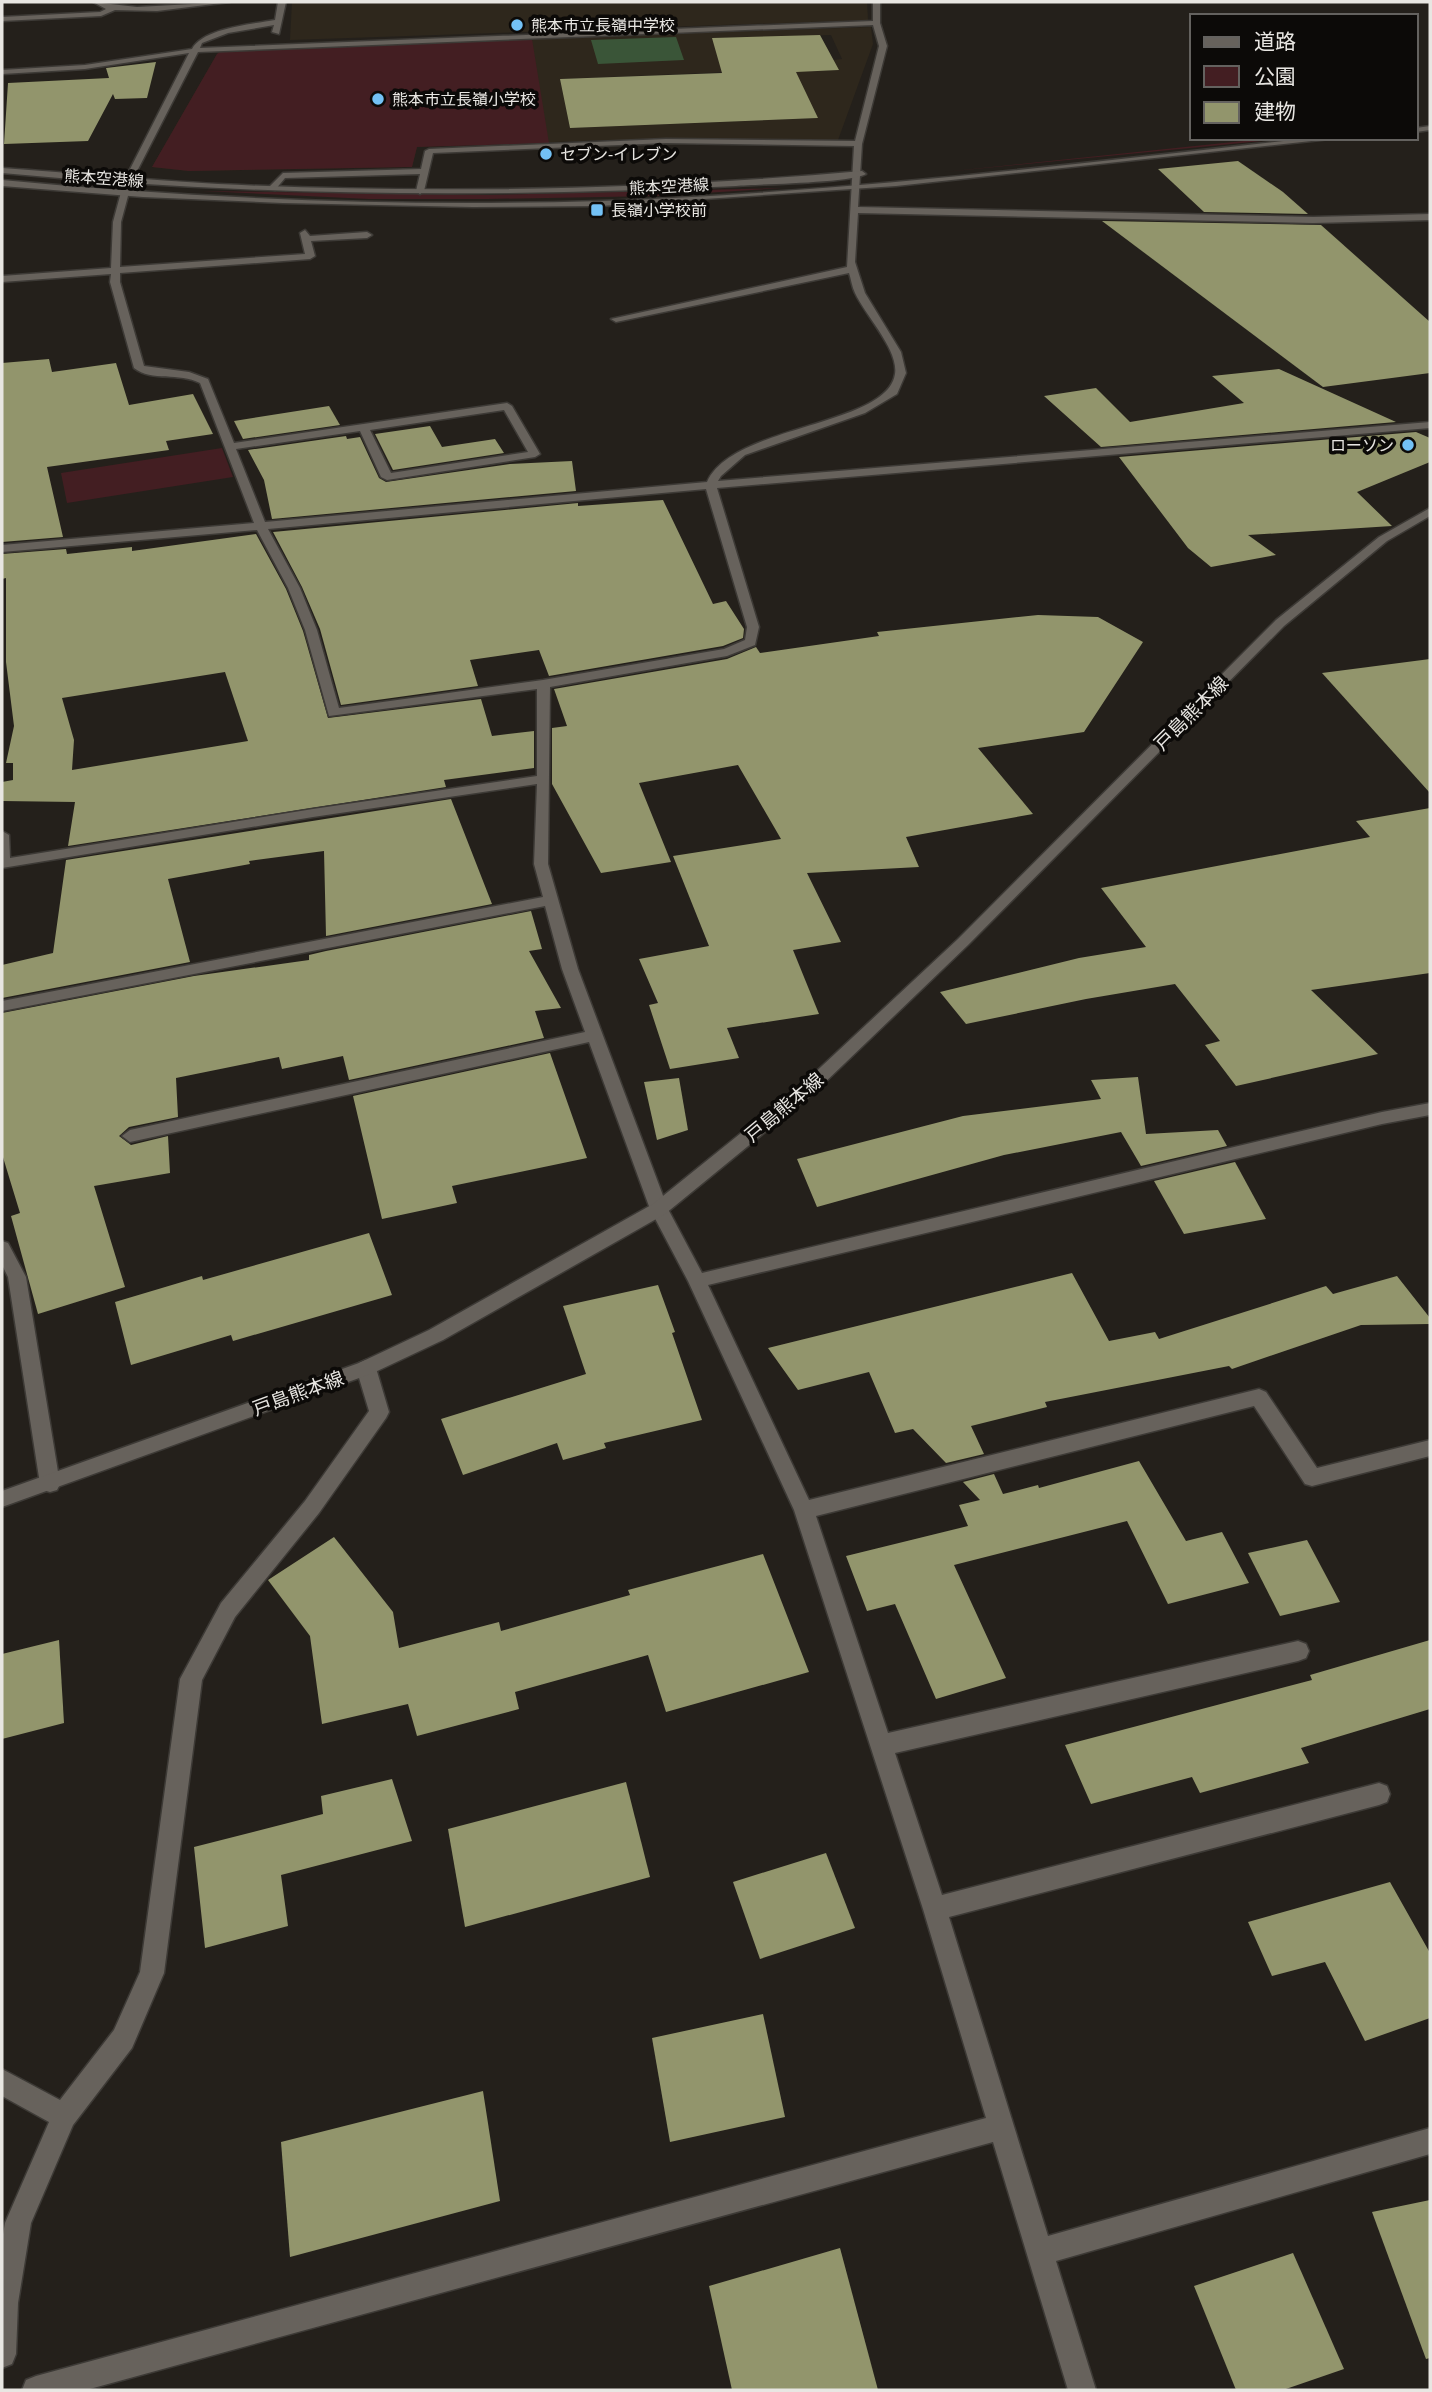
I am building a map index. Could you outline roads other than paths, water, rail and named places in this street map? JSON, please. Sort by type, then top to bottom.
[{"type":"street","points":[[97,2],[112,9]]},
{"type":"street","points":[[2,19],[101,14],[112,9],[226,2]]},
{"type":"street","points":[[276,45],[276,22],[282,2]]},
{"type":"street","points":[[276,22],[205,38],[199,42],[128,181],[117,222],[114,270],[139,368],[151,374],[196,375],[204,381],[261,527],[294,588],[311,630],[334,713],[543,684],[727,652],[751,642],[753,626],[710,485],[716,474],[741,453],[861,411],[892,394],[901,373],[896,352],[860,293],[850,262],[858,144],[883,46],[876,23],[877,2]]},
{"type":"street","points":[[2,72],[122,63],[197,50],[276,45],[876,23]]},
{"type":"street","name":"熊本空港線","points":[[2,183],[124,194],[327,202],[516,205],[706,199],[855,187],[1315,140]]},
{"type":"street","points":[[420,191],[429,151],[666,141],[858,144]]},
{"type":"street","name":"熊本空港線","points":[[2,170],[128,181],[420,191],[722,184],[870,174]]},
{"type":"street","points":[[272,188],[283,176],[424,172]]},
{"type":"street","points":[[853,210],[1313,220],[1430,217]]},
{"type":"street","points":[[2,279],[310,256],[306,236],[367,235]]},
{"type":"street","points":[[616,318],[853,269]]},
{"type":"street","points":[[230,447],[363,427],[507,406],[535,454],[387,477],[363,427]]},
{"type":"street","points":[[2,549],[710,485],[1430,425]]},
{"type":"street","name":"戸島熊本線","points":[[2,1499],[50,1484],[366,1368],[436,1335],[659,1209],[814,1084],[963,942],[1280,623],[1383,539],[1430,511]]},
{"type":"street","points":[[543,684],[541,864],[570,969],[659,1209],[697,1281],[804,1510],[935,1909],[1082,2390]]},
{"type":"street","points":[[2,835],[3,864],[313,813],[544,779]]},
{"type":"street","points":[[2,1006],[551,900]]},
{"type":"street","points":[[130,1136],[594,1035]]},
{"type":"street","points":[[697,1281],[1368,1121],[1430,1109]]},
{"type":"street","points":[[2,1248],[17,1277],[50,1484]]},
{"type":"street","points":[[2,2354],[4,2303],[18,2223],[64,2116],[123,2039],[152,1973],[191,1679],[228,1610],[312,1507],[379,1412],[366,1368]]},
{"type":"street","points":[[804,1510],[1259,1396],[1312,1478],[1430,1448]]},
{"type":"street","points":[[883,1745],[1298,1651]]},
{"type":"street","points":[[935,1909],[1379,1794]]},
{"type":"street","points":[[2,2082],[64,2116]]},
{"type":"street","points":[[36,2390],[1002,2126]]},
{"type":"street","points":[[1040,2252],[1430,2141]]},
{"type":"place","name":"熊本市立長嶺中学校","points":[[517,25]]},
{"type":"place","name":"熊本市立長嶺小学校","points":[[378,99]]},
{"type":"place","name":"セブン-イレブン","points":[[546,154]]},
{"type":"place","name":"長嶺小学校前","points":[[597,210]]},
{"type":"place","name":"ローソン","points":[[1408,445]]}]
